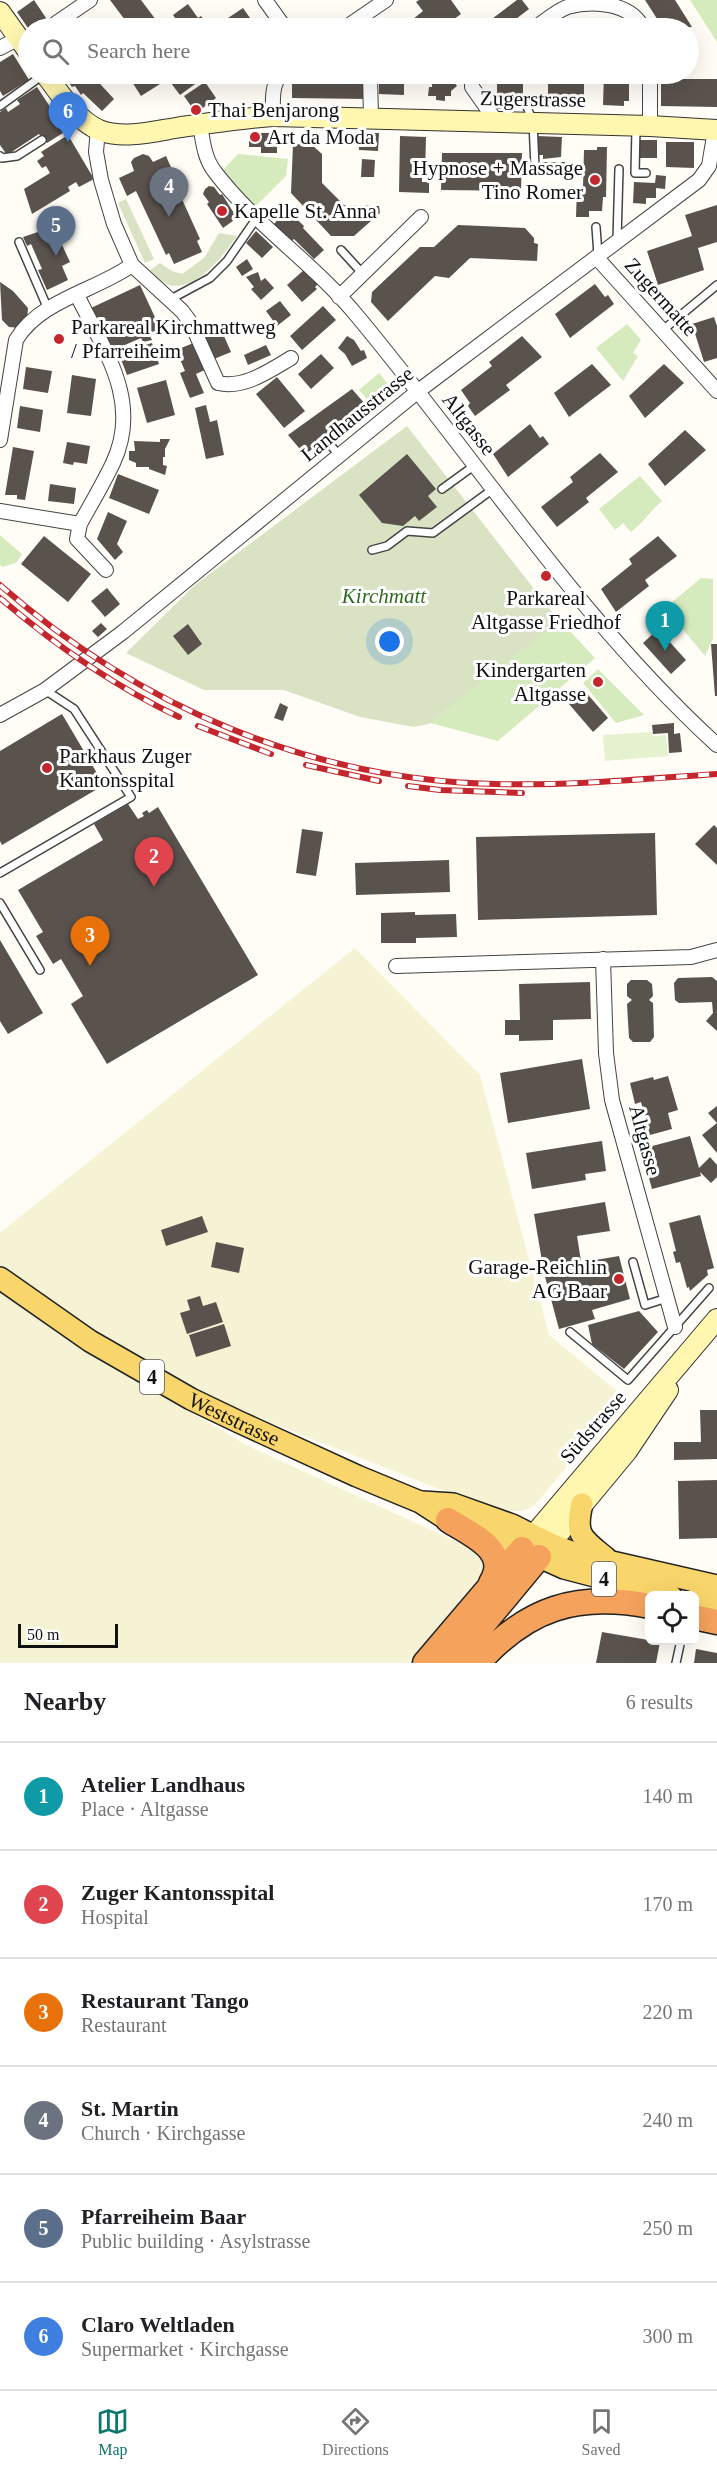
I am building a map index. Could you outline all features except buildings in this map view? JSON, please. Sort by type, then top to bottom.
[{"type":"highway","points":[[448,1520],[488,1545],[493,1552],[497,1569],[490,1586]]},
{"type":"highway","points":[[425,1663],[490,1586],[536,1546]]},
{"type":"highway","points":[[451,1663],[536,1546]]},
{"type":"highway","points":[[478,1663],[510,1632],[533,1617],[553,1608],[580,1601],[599,1600],[645,1605]]},
{"type":"highway","points":[[699,1618],[717,1622]]},
{"type":"main road","name":"Weststrasse","points":[[0,1278],[90,1341],[191,1399],[336,1467],[420,1502],[448,1520],[536,1546]]},
{"type":"main road","name":"Weststrasse","points":[[420,1502],[453,1504],[512,1525],[536,1546]]},
{"type":"main road","points":[[582,1504],[579,1519],[580,1533],[611,1563]]},
{"type":"main road","name":"4","points":[[536,1546],[717,1586]]},
{"type":"main road","name":"4","points":[[536,1546],[564,1568],[652,1591]]},
{"type":"main road","points":[[699,1601],[717,1604]]},
{"type":"street","points":[[64,18],[90,0]]},
{"type":"street","points":[[265,0],[278,18]]},
{"type":"street","points":[[370,18],[386,0]]},
{"type":"street","points":[[548,18],[568,7],[593,2],[609,3],[628,12],[634,18]]},
{"type":"street","points":[[0,12],[18,36]]},
{"type":"street","points":[[0,48],[18,46]]},
{"type":"street","points":[[53,84],[68,104],[98,129],[96,152],[101,180],[114,224],[132,265],[171,299],[191,323],[218,383],[237,385],[262,376],[291,358]]},
{"type":"street","points":[[273,116],[276,84]]},
{"type":"street","points":[[370,84],[371,118]]},
{"type":"street","points":[[472,84],[491,114]]},
{"type":"street","points":[[643,125],[649,84]]},
{"type":"street","name":"Zugerstrasse","points":[[98,129],[129,134],[273,116],[371,118],[491,114],[533,122],[643,125],[716,130]]},
{"type":"street","name":"Altgasse","points":[[200,125],[204,148],[214,170],[256,219],[304,261],[356,314],[575,593],[626,652],[684,714],[717,745]]},
{"type":"street","name":"Landhausstrasse","points":[[0,715],[45,690],[123,633],[417,392],[699,180],[709,166],[716,130]]},
{"type":"street","points":[[339,297],[421,217]]},
{"type":"street","name":"Zugermatte","points":[[597,258],[717,391]]},
{"type":"street","points":[[0,440],[16,340],[30,322],[48,309],[117,275],[132,265]]},
{"type":"street","points":[[77,295],[120,387],[124,410],[122,434],[113,462],[80,524],[77,539],[106,570]]},
{"type":"street","points":[[0,511],[80,524]]},
{"type":"street","points":[[396,966],[691,957],[717,950]]},
{"type":"street","name":"Altgasse","points":[[603,959],[606,1053],[612,1100],[675,1327]]},
{"type":"street","name":"Südstrasse","points":[[536,1546],[609,1444],[717,1319]]},
{"type":"street","name":"Südstrasse","points":[[536,1546],[582,1504],[627,1451],[652,1417],[690,1352]]},
{"type":"lane","points":[[0,106],[31,84]]},
{"type":"lane","points":[[533,122],[535,167],[563,167]]},
{"type":"lane","points":[[643,125],[635,173],[646,173]]},
{"type":"lane","points":[[0,156],[2,158],[16,156],[42,140]]},
{"type":"lane","points":[[617,243],[619,169]]},
{"type":"lane","points":[[171,299],[210,278],[227,261],[256,219]]},
{"type":"lane","points":[[596,227],[597,258]]},
{"type":"lane","points":[[19,242],[48,309]]},
{"type":"lane","points":[[341,250],[363,274]]},
{"type":"lane","points":[[663,330],[717,285]]},
{"type":"lane","points":[[326,440],[339,455]]},
{"type":"lane","points":[[442,489],[475,465]]},
{"type":"lane","points":[[372,550],[387,546],[407,531],[433,533],[493,489]]},
{"type":"lane","points":[[0,873],[131,797],[74,709],[45,690]]},
{"type":"lane","points":[[0,903],[40,970]]},
{"type":"lane","points":[[633,1262],[645,1305],[667,1298]]},
{"type":"lane","points":[[570,1332],[628,1380],[709,1287]]},
{"type":"lane","points":[[676,1663],[680,1645]]},
{"type":"shaded area","points":[[355,948],[480,1075],[549,1335],[624,1397],[535,1505],[523,1511],[506,1511],[490,1509],[259,1418],[239,1422],[139,1381],[246,1445],[477,1551],[484,1559],[485,1566],[478,1579],[408,1663],[0,1663],[0,1233]]},
{"type":"green space","points":[[690,0],[717,0],[717,42]]},
{"type":"green space","points":[[238,154],[288,159],[286,176],[254,208],[222,171]]},
{"type":"green space","points":[[126,199],[154,259],[145,263],[118,203]]},
{"type":"green space","points":[[219,233],[237,236],[208,271],[189,283],[178,286],[168,285],[150,270],[160,263],[182,274],[204,258]]},
{"type":"green space","points":[[627,324],[641,340],[633,353],[638,356],[623,381],[596,348]]},
{"type":"green space","points":[[379,373],[392,389],[373,406],[359,390]]},
{"type":"green space","name":"Kirchmatt","points":[[407,426],[559,621],[428,724],[414,727],[360,717],[284,690],[204,690],[126,653],[195,585]]},
{"type":"green space","points":[[640,476],[662,501],[631,532],[623,523],[615,530],[599,509]]},
{"type":"green space","points":[[0,535],[22,554],[16,563],[2,567],[0,565]]},
{"type":"green space","points":[[701,578],[713,579],[713,639],[705,656],[665,608]]},
{"type":"green space","points":[[554,614],[595,658],[498,741],[419,720]]},
{"type":"green space","points":[[598,669],[644,715],[616,723],[583,683]]},
{"type":"green space","points":[[652,732],[652,736],[666,735],[668,756],[605,761],[603,735]]},
{"type":"railway","points":[[0,585],[53,628],[110,667],[168,700],[230,728],[293,751],[359,768],[426,779],[495,784],[578,783],[717,774]]},
{"type":"railway","points":[[0,598],[86,664],[131,692],[179,717]]},
{"type":"railway","points":[[198,726],[271,754]]},
{"type":"railway","points":[[306,765],[379,781]]},
{"type":"railway","points":[[408,786],[440,790],[522,793]]},
{"type":"place","name":"Thai Benjarong","points":[[196,110]]},
{"type":"place","name":"Art da Moda","points":[[255,137]]},
{"type":"place","name":"Claro Weltladen","points":[[68,142]]},
{"type":"place","name":"Hypnose + Massage Tino Romer","points":[[595,180]]},
{"type":"place","name":"Kapelle St. Anna","points":[[222,211]]},
{"type":"place","name":"St. Martin","points":[[169,217]]},
{"type":"place","name":"Pfarreiheim Baar","points":[[56,256]]},
{"type":"place","name":"Parkareal Kirchmattweg / Pfarreiheim","points":[[59,339]]},
{"type":"place","name":"Parkareal Altgasse Friedhof","points":[[546,576]]},
{"type":"place","name":"Atelier Landhaus","points":[[665,651]]},
{"type":"place","name":"Kindergarten Altgasse","points":[[598,682]]},
{"type":"place","name":"Parkhaus Zuger Kantonsspital","points":[[47,768]]},
{"type":"place","name":"Zuger Kantonsspital","points":[[154,887]]},
{"type":"place","name":"Restaurant Tango","points":[[90,966]]},
{"type":"place","name":"Garage-Reichlin AG Baar","points":[[619,1279]]}]
